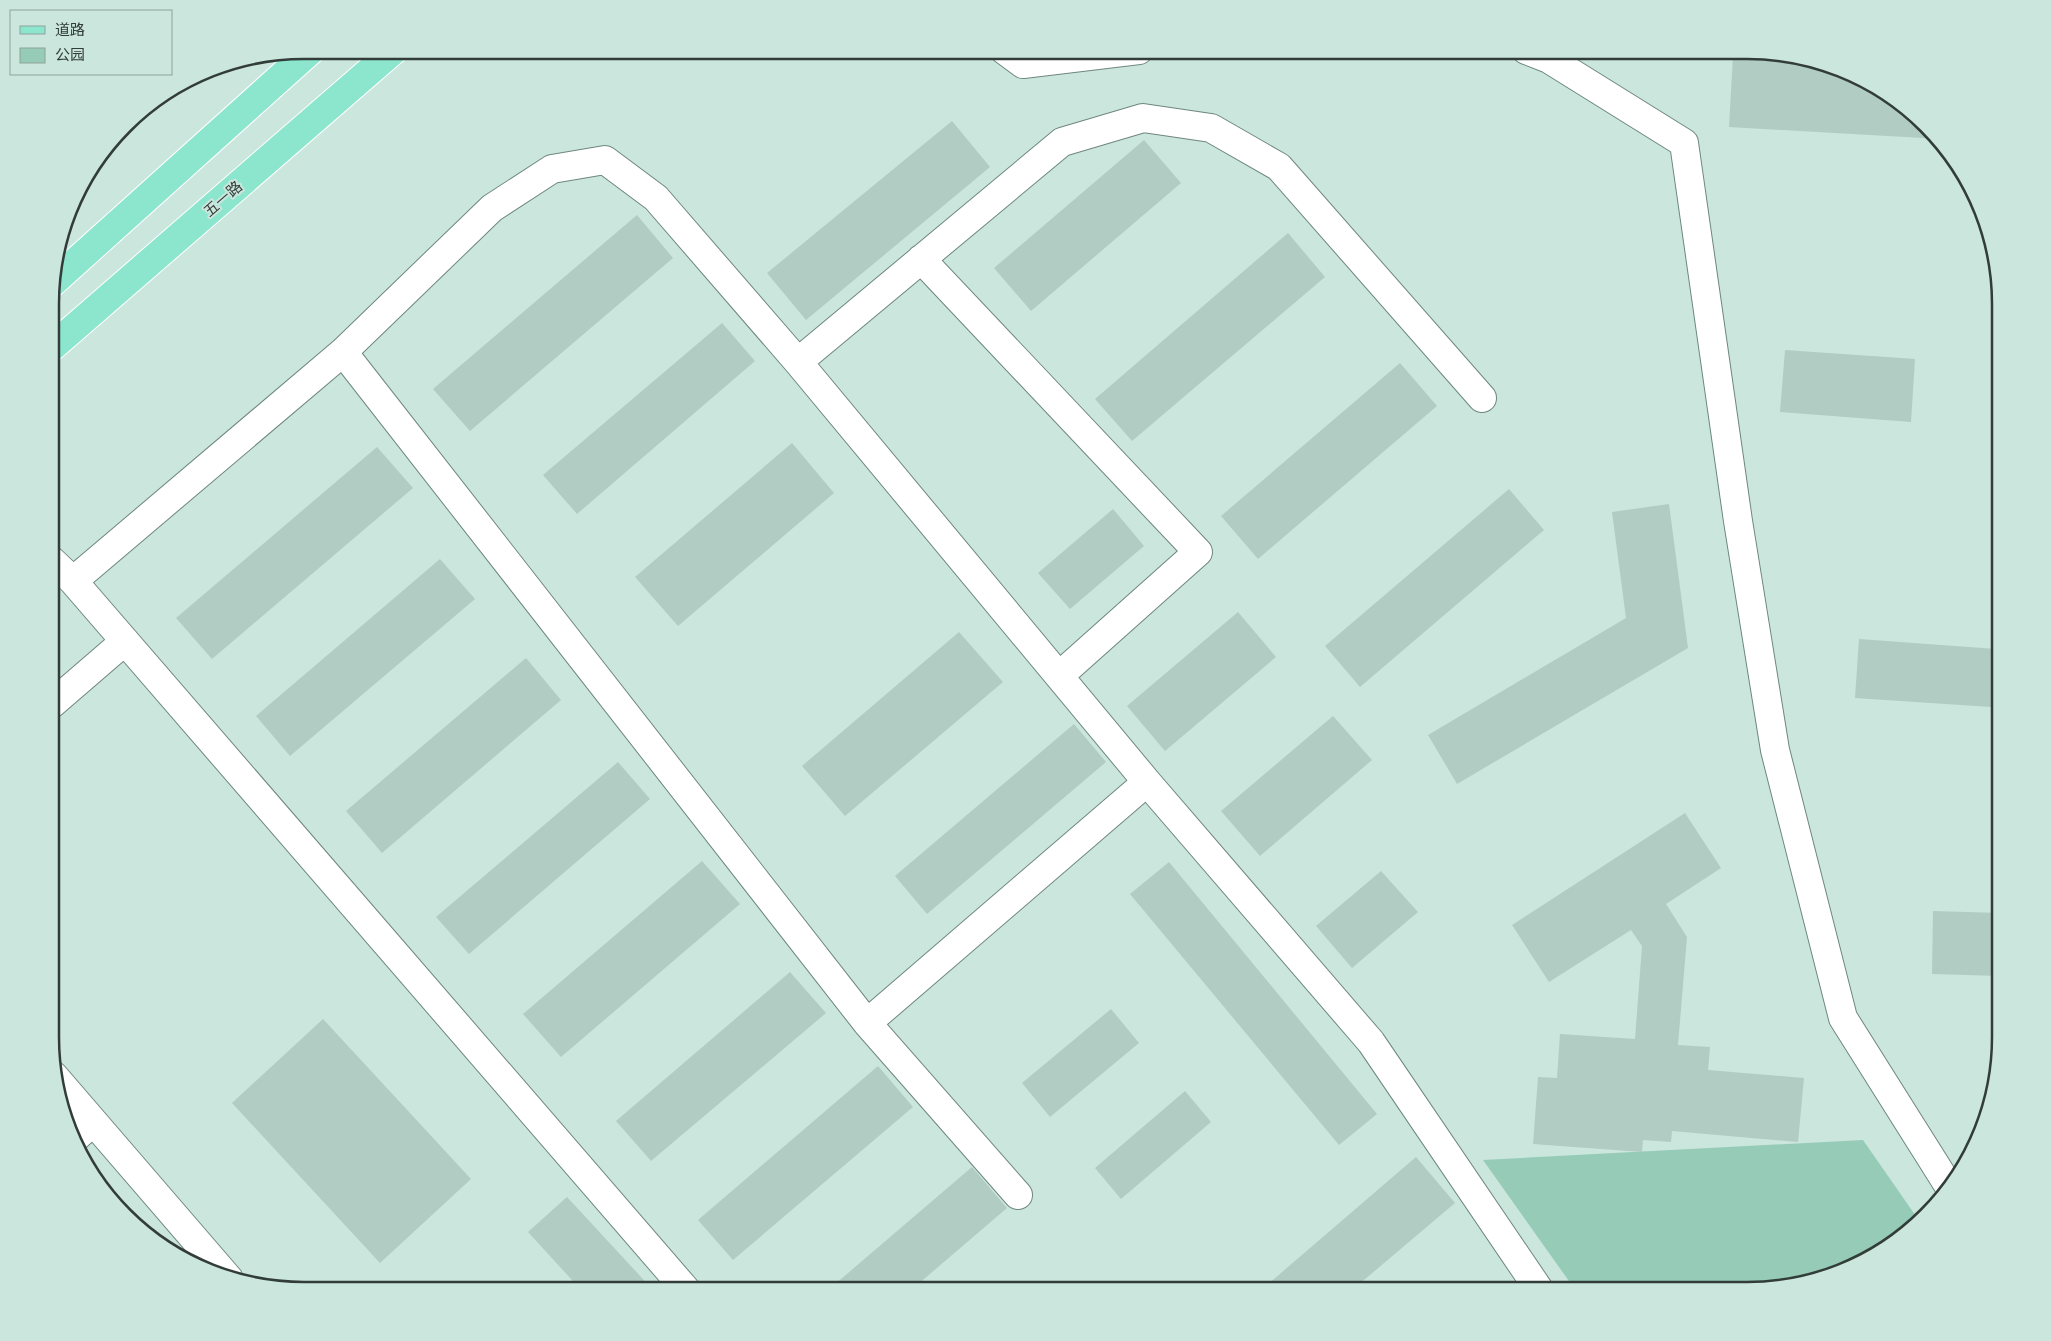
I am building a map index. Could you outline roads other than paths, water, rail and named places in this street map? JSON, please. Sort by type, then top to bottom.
[{"type":"main road","points":[[61,275],[301,59]]},
{"type":"main road","name":"五一路","points":[[59,341],[384,59]]},
{"type":"street","points":[[1016,59],[1023,64],[1064,59]]},
{"type":"street","points":[[1549,59],[1684,143],[1736,512],[1776,750],[1843,1018],[1946,1181]]},
{"type":"street","points":[[798,362],[1062,142],[1143,118],[1211,128],[1279,167],[1482,398]]},
{"type":"street","points":[[73,581],[343,352],[492,208],[552,169],[605,160],[656,198],[798,362],[1147,782],[1371,1042],[1535,1282]]},
{"type":"street","points":[[921,259],[1198,552],[1059,676]]},
{"type":"street","points":[[343,352],[867,1023],[1018,1194]]},
{"type":"street","points":[[59,568],[73,581],[679,1282]]},
{"type":"street","points":[[59,698],[125,641]]},
{"type":"street","points":[[867,1023],[1147,782]]},
{"type":"street","points":[[66,1098],[84,1130],[217,1266]]}]
